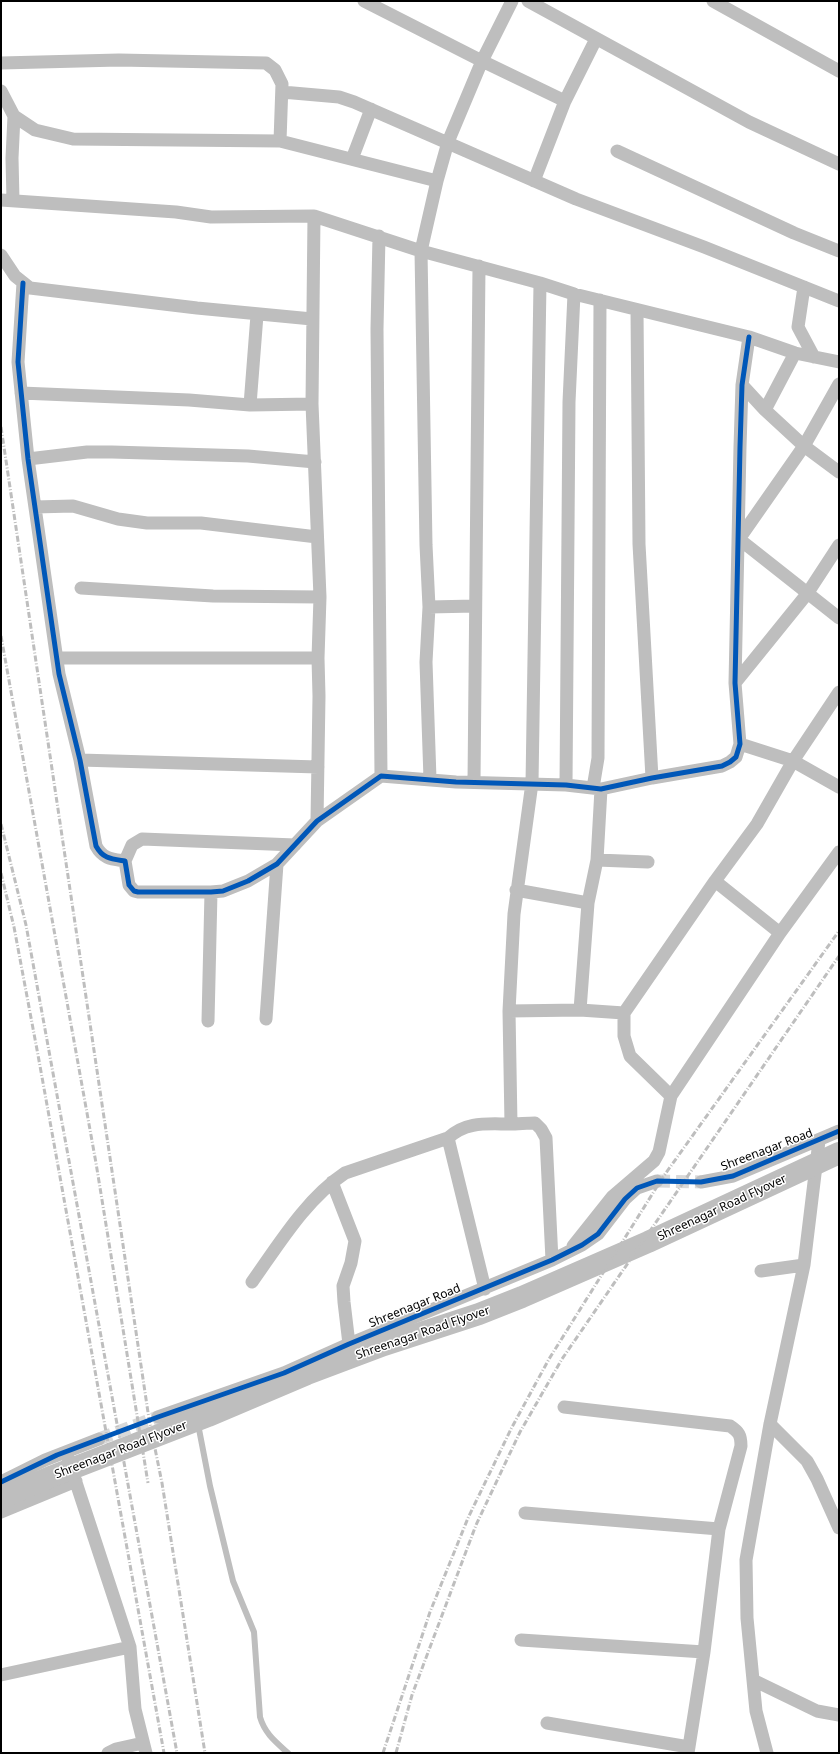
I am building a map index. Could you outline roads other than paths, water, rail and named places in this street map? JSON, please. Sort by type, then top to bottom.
[{"type":"highway","name":"Shreenagar Road Flyover","points":[[1,1498],[53,1476],[208,1416],[306,1374],[384,1345],[479,1314],[522,1297],[648,1242],[839,1153]]},
{"type":"street","points":[[364,1],[565,101]]},
{"type":"street","points":[[430,779],[426,662],[429,607],[426,538],[421,251],[437,181],[448,142],[482,61],[512,1]]},
{"type":"street","points":[[528,1],[748,122],[839,164]]},
{"type":"street","points":[[712,1],[839,71]]},
{"type":"street","points":[[534,181],[565,101],[596,39]]},
{"type":"street","points":[[1,63],[119,60],[266,63],[275,70],[282,84],[280,141]]},
{"type":"street","points":[[1,91],[14,116],[36,130],[73,140],[280,141],[437,181]]},
{"type":"street","points":[[282,92],[339,97],[371,109],[576,199],[704,247],[839,301]]},
{"type":"street","points":[[352,159],[371,109]]},
{"type":"street","points":[[14,116],[12,158],[7,200],[176,212],[211,217],[314,216],[421,251],[540,283],[574,294],[749,337],[795,353],[839,362]]},
{"type":"street","points":[[616,151],[787,230],[839,251]]},
{"type":"street","points":[[314,216],[312,404],[320,597],[317,821]]},
{"type":"street","points":[[379,236],[376,330],[381,776]]},
{"type":"street","points":[[1,255],[15,276],[30,288],[312,319]]},
{"type":"street","points":[[474,782],[479,266]]},
{"type":"street","points":[[23,283],[18,362],[20,393],[59,674],[80,760],[96,846],[103,856],[125,861]]},
{"type":"street","points":[[511,1124],[509,1010],[516,890],[532,783],[540,283]]},
{"type":"street","points":[[804,287],[798,327],[814,357]]},
{"type":"street","points":[[566,784],[569,402],[574,294]]},
{"type":"street","points":[[580,1010],[588,903],[597,860],[600,300]]},
{"type":"street","points":[[637,310],[639,544],[652,778]]},
{"type":"street","points":[[250,405],[257,314]]},
{"type":"street","points":[[295,845],[142,839],[132,845],[125,861],[129,885],[134,891],[211,892],[223,890],[248,881],[277,864],[295,845],[317,821],[381,776],[474,782],[566,784],[597,789],[722,766],[736,757],[740,744],[735,683],[742,385],[749,337]]},
{"type":"street","points":[[765,410],[795,353]]},
{"type":"street","points":[[742,385],[765,410],[804,446],[839,472]]},
{"type":"street","points":[[739,538],[804,446],[838,385]]},
{"type":"street","points":[[20,393],[182,400],[250,405],[312,404]]},
{"type":"street","points":[[28,458],[87,452],[112,452],[248,456],[315,462]]},
{"type":"street","points":[[35,507],[73,506],[118,519],[147,523],[201,523],[317,537]]},
{"type":"street","points":[[739,538],[807,594],[839,618]]},
{"type":"street","points":[[735,683],[807,594],[839,545]]},
{"type":"street","points":[[81,588],[213,596],[320,597]]},
{"type":"street","points":[[429,607],[476,606]]},
{"type":"street","points":[[57,658],[318,658]]},
{"type":"street","points":[[671,1096],[630,1056],[624,1036],[624,1013],[756,824],[793,761],[839,692]]},
{"type":"street","points":[[740,744],[793,761],[839,787]]},
{"type":"street","points":[[80,760],[318,767]]},
{"type":"street","points":[[569,1251],[612,1197],[654,1161],[658,1152],[671,1096],[780,933],[839,852]]},
{"type":"street","points":[[597,860],[648,862]]},
{"type":"street","points":[[266,1019],[277,864]]},
{"type":"street","points":[[715,881],[780,933]]},
{"type":"street","points":[[516,890],[588,903]]},
{"type":"street","points":[[208,1021],[211,892]]},
{"type":"street","points":[[509,1010],[580,1010],[624,1013]]},
{"type":"street","points":[[252,1282],[292,1226],[332,1182],[345,1173],[448,1138],[464,1127],[483,1123],[535,1123],[541,1128],[546,1138],[552,1260]]},
{"type":"street","name":"Shreenagar Road","points":[[701,1182],[733,1176],[819,1141],[839,1131]]},
{"type":"street","points":[[448,1138],[485,1289]]},
{"type":"street","points":[[767,1753],[756,1711],[747,1618],[746,1560],[770,1424],[804,1265],[819,1141]]},
{"type":"street","name":"Shreenagar Road","points":[[158,1417],[284,1373],[348,1344],[485,1289],[552,1260],[598,1234],[624,1200],[637,1188],[657,1181]]},
{"type":"street","points":[[332,1182],[354,1241],[351,1263],[344,1286],[348,1344]]},
{"type":"street","points":[[761,1271],[804,1265]]},
{"type":"street","points":[[547,1723],[689,1750],[704,1652],[719,1529],[741,1446],[739,1431],[730,1426],[564,1407]]},
{"type":"street","points":[[770,1424],[807,1461],[817,1479],[839,1528]]},
{"type":"street","points":[[1,1482],[45,1460],[98,1439]]},
{"type":"street","points":[[66,1452],[130,1647],[135,1709],[145,1748],[116,1749],[108,1753]]},
{"type":"street","points":[[1,1512],[76,1481]]},
{"type":"street","points":[[525,1513],[719,1529]]},
{"type":"street","points":[[520,1640],[704,1652]]},
{"type":"street","points":[[1,1675],[130,1647]]},
{"type":"street","points":[[753,1680],[817,1710],[839,1715]]},
{"type":"lane","points":[[194,1404],[210,1486],[233,1581],[254,1632],[260,1717],[263,1728],[267,1734],[288,1753]]},
{"type":"tunnel","points":[[657,1181],[701,1182]]},
{"type":"tunnel","points":[[99,1439],[158,1417]]},
{"type":"railway","points":[[1,427],[149,1419],[162,1483],[205,1753]]},
{"type":"railway","points":[[1,636],[96,1163],[148,1483]]},
{"type":"railway","points":[[1,824],[26,925],[177,1753]]},
{"type":"railway","points":[[1,873],[14,927],[38,1055],[164,1753]]},
{"type":"railway","points":[[383,1753],[430,1612],[468,1518],[511,1429],[549,1359],[663,1177],[839,931]]},
{"type":"railway","points":[[396,1753],[412,1695],[476,1525],[520,1432],[562,1359],[839,956]]}]
